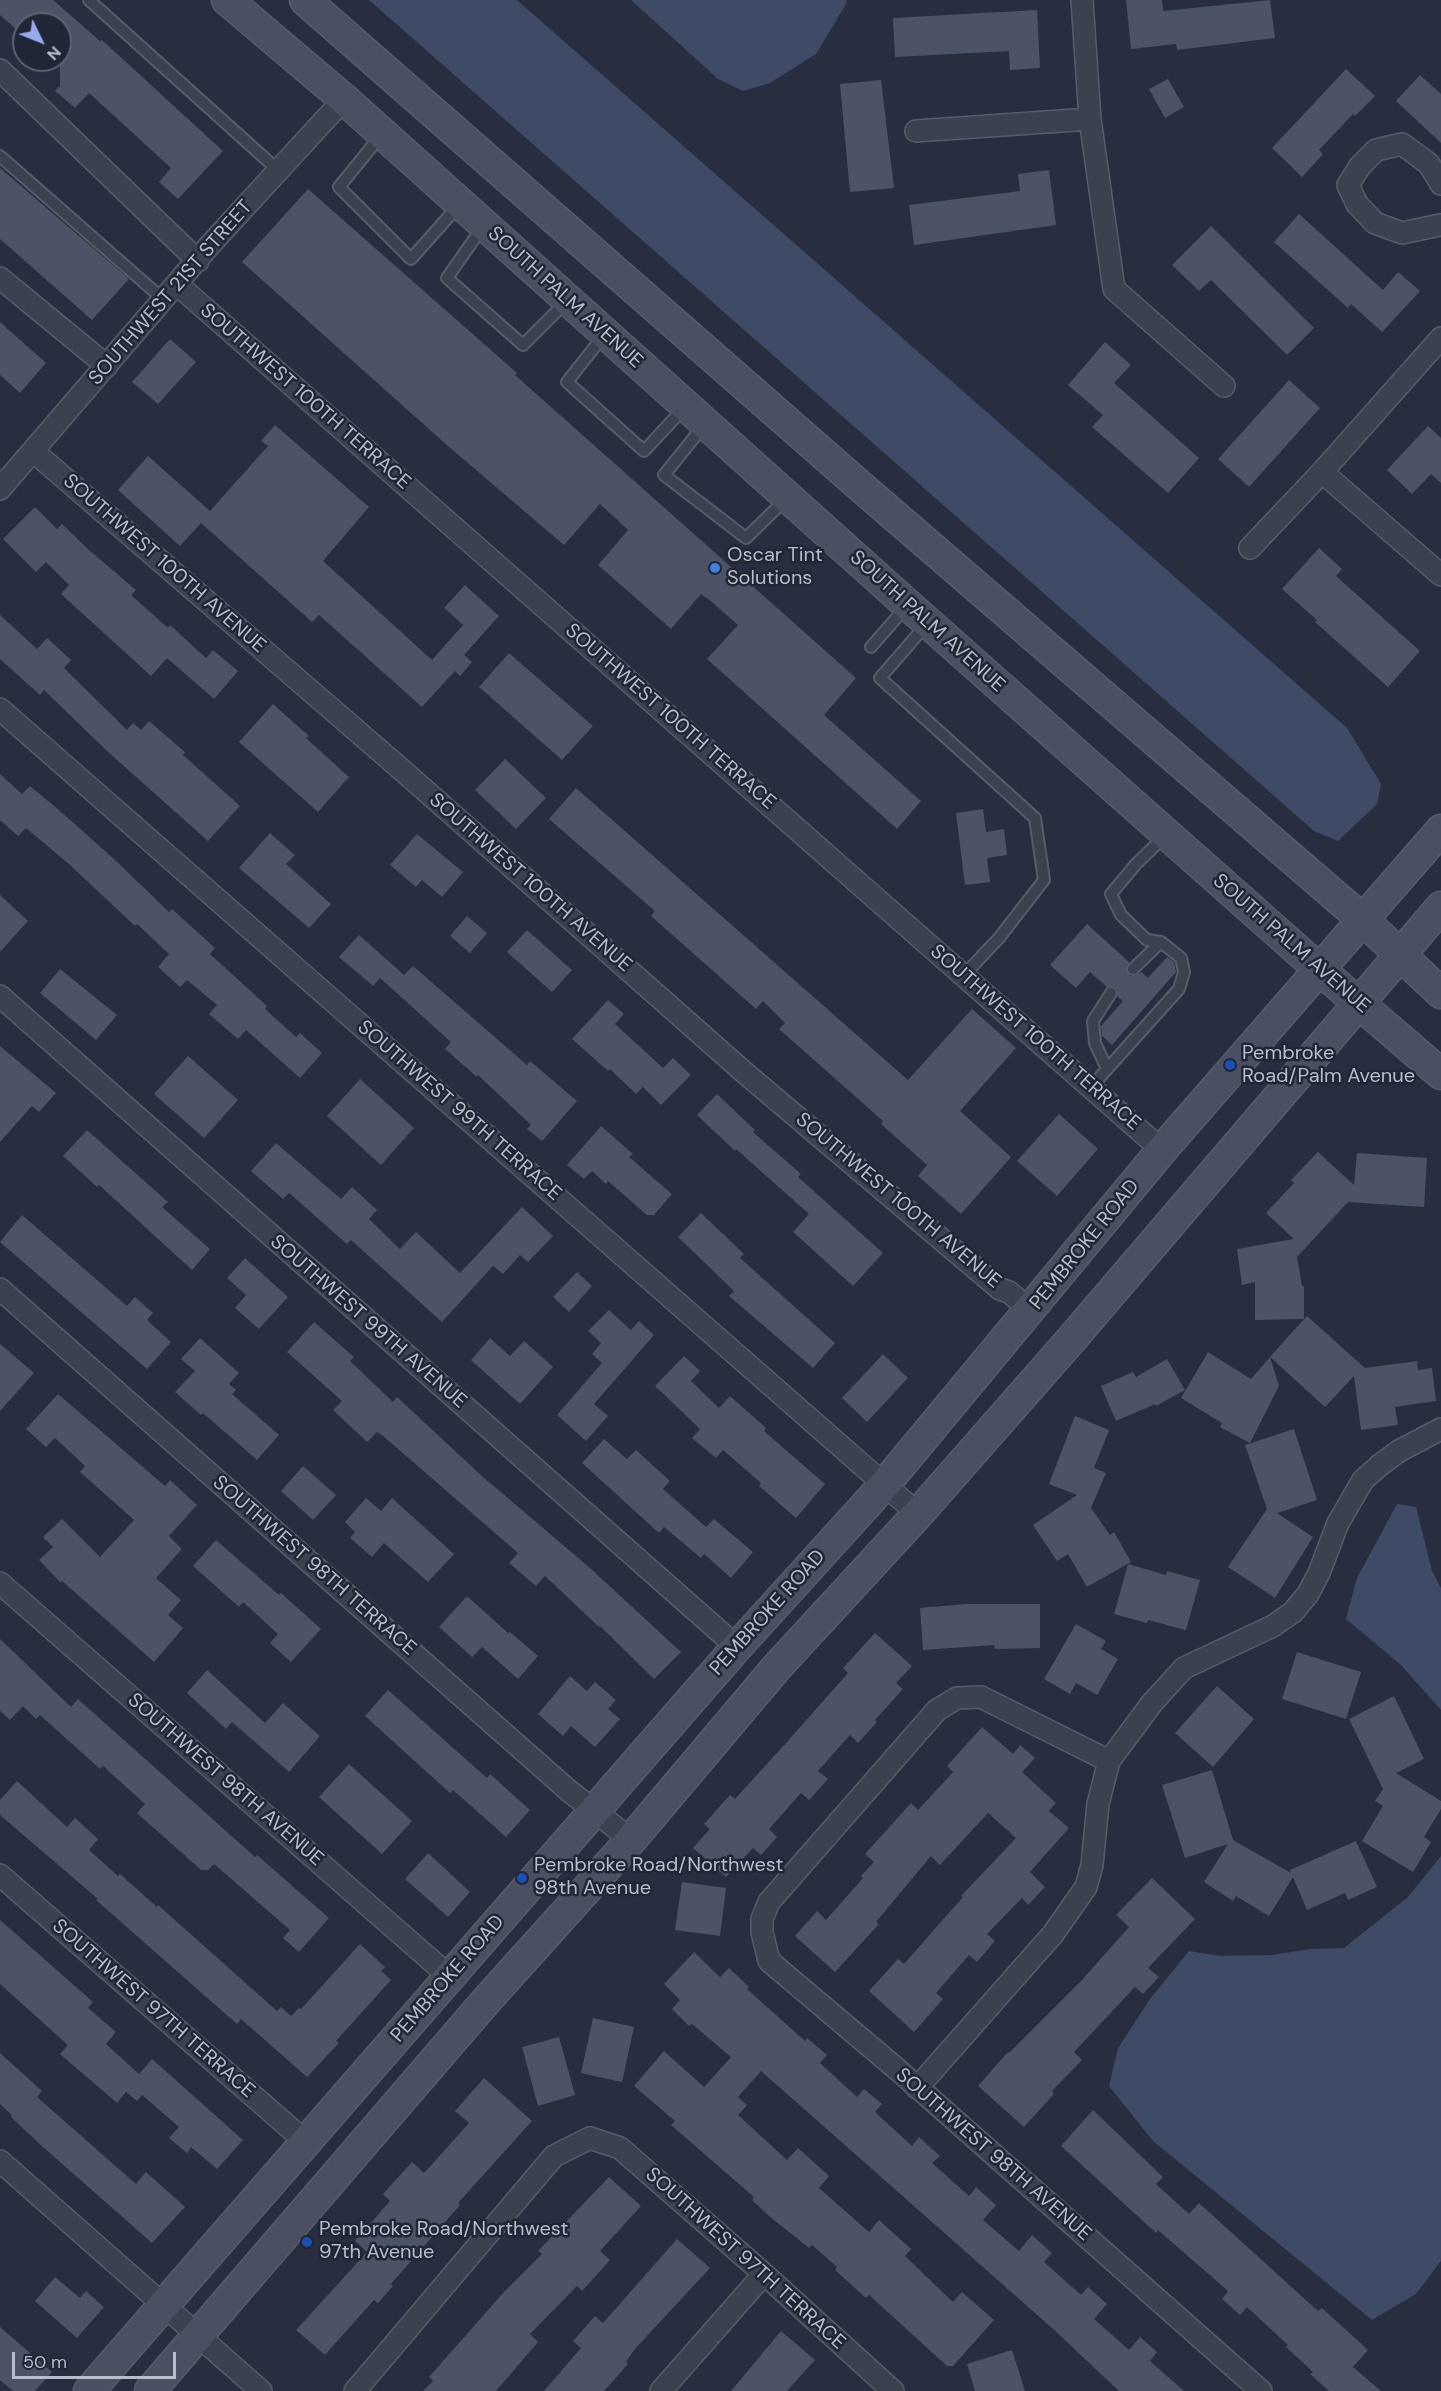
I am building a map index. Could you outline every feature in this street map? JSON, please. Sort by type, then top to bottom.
[{"type":"main road","name":"SOUTH PALM AVENUE","points":[[227,0],[344,99],[918,614],[1357,1003],[1441,1074]]},
{"type":"main road","points":[[305,0],[869,494],[1362,920],[1398,956],[1441,993]]},
{"type":"main road","name":"PEMBROKE ROAD","points":[[89,2391],[449,1976],[596,1811],[736,1647],[885,1484],[1162,1150],[1441,830]]},
{"type":"main road","points":[[150,2391],[486,2001],[631,1840],[777,1667],[918,1514],[1070,1341],[1441,907]]},
{"type":"street","points":[[1082,0],[1090,119],[1114,289],[1224,386]]},
{"type":"street","points":[[4,82],[198,261]]},
{"type":"street","name":"SOUTHWEST 21ST STREET","points":[[0,489],[198,261],[344,99]]},
{"type":"street","points":[[916,131],[1090,119]]},
{"type":"street","points":[[1441,184],[1429,164],[1402,144],[1376,150],[1360,166],[1348,185],[1357,204],[1375,223],[1402,233],[1441,223]]},
{"type":"street","points":[[0,278],[107,366]]},
{"type":"street","name":"SOUTHWEST 100TH TERRACE","points":[[171,292],[964,975],[1162,1150]]},
{"type":"street","points":[[1250,548],[1322,472],[1441,338]]},
{"type":"street","name":"SOUTHWEST 100TH AVENUE","points":[[33,451],[411,777],[753,1080],[1000,1289],[1008,1292],[1030,1311]]},
{"type":"street","points":[[1322,472],[1441,575]]},
{"type":"street","name":"SOUTHWEST 99TH TERRACE","points":[[0,709],[918,1514]]},
{"type":"street","name":"SOUTHWEST 99TH AVENUE","points":[[0,996],[736,1647]]},
{"type":"street","name":"SOUTHWEST 98TH TERRACE","points":[[0,1289],[550,1774],[631,1840]]},
{"type":"street","points":[[917,2088],[1053,1934],[1086,1887],[1092,1865],[1098,1804],[1109,1761],[1152,1703],[1184,1668],[1273,1626],[1293,1612],[1314,1584],[1338,1523],[1363,1480],[1399,1451],[1441,1429]]},
{"type":"street","name":"SOUTHWEST 98TH AVENUE","points":[[0,1583],[449,1976]]},
{"type":"street","name":"SOUTHWEST 98TH AVENUE","points":[[1109,1761],[981,1697],[957,1698],[937,1710],[769,1902],[762,1919],[762,1932],[770,1961],[1261,2391]]},
{"type":"street","name":"SOUTHWEST 97TH TERRACE","points":[[0,1875],[306,2142]]},
{"type":"street","name":"SOUTHWEST 97TH TERRACE","points":[[355,2391],[554,2156],[590,2138],[620,2148],[765,2274],[893,2391]]},
{"type":"street","points":[[0,2161],[261,2391]]},
{"type":"street","points":[[661,2391],[765,2274]]},
{"type":"lane","points":[[88,0],[279,171]]},
{"type":"lane","points":[[383,134],[339,187],[411,259],[460,204]]},
{"type":"lane","points":[[0,156],[171,292]]},
{"type":"lane","points":[[484,225],[447,278],[524,345],[568,300]]},
{"type":"lane","points":[[605,333],[567,382],[601,413],[644,451],[696,415]]},
{"type":"lane","points":[[696,415],[664,475],[746,538],[788,498]]},
{"type":"lane","points":[[918,614],[892,664],[880,678],[1035,818],[1044,880],[999,938],[964,975]]},
{"type":"lane","points":[[871,647],[918,614]]},
{"type":"lane","points":[[1091,1087],[1133,1032],[1170,990],[1179,989],[1184,972],[1181,958],[1161,942],[1147,940],[1121,915],[1111,894],[1136,864],[1167,834]]},
{"type":"lane","points":[[1148,972],[1136,966],[1161,942]]},
{"type":"lane","points":[[1107,1069],[1095,1043],[1094,1021],[1111,993]]},
{"type":"lane","points":[[1104,1005],[1113,1014]]},
{"type":"water","points":[[369,0],[517,0],[1347,728],[1381,784],[1377,804],[1338,841],[1314,831]]},
{"type":"water","points":[[631,0],[847,0],[816,54],[770,83],[743,91],[718,79]]},
{"type":"water","points":[[1397,1504],[1416,1507],[1432,1571],[1441,1588],[1441,1710],[1401,1665],[1346,1619],[1357,1578]]},
{"type":"water","points":[[1441,1856],[1441,2261],[1416,2294],[1372,2320],[1153,2141],[1109,2086],[1118,2048],[1150,1999],[1189,1951],[1220,1956],[1272,1955],[1310,1949],[1344,1948],[1408,1897]]},
{"type":"building","points":[[0,0],[53,0],[67,12],[12,12],[12,26],[0,15]]},
{"type":"building","points":[[1126,0],[1162,0],[1163,11],[1270,0],[1275,38],[1177,50],[1176,44],[1131,49]]},
{"type":"building","points":[[1037,10],[1040,68],[1010,70],[1009,51],[895,57],[893,18]]},
{"type":"building","points":[[72,17],[100,41],[102,40],[223,151],[178,199],[159,182],[171,168],[89,93],[75,108],[55,91],[60,86],[60,72],[72,72]]},
{"type":"building","points":[[1346,69],[1375,96],[1355,116],[1353,114],[1319,150],[1323,154],[1302,177],[1272,148]]},
{"type":"building","points":[[1420,75],[1441,94],[1441,143],[1396,101]]},
{"type":"building","points":[[1168,79],[1184,107],[1165,118],[1149,89]]},
{"type":"building","points":[[881,80],[894,188],[850,192],[840,84]]},
{"type":"building","points":[[0,168],[129,279],[92,320],[0,239]]},
{"type":"building","points":[[1049,170],[1056,225],[914,245],[909,205],[1020,191],[1018,174]]},
{"type":"building","points":[[308,189],[517,373],[515,375],[856,678],[824,715],[921,801],[897,829],[707,659],[738,625],[712,602],[701,594],[671,629],[598,565],[628,530],[600,504],[564,545],[449,447],[242,262]]},
{"type":"building","points":[[1299,214],[1383,290],[1398,272],[1420,291],[1382,332],[1351,304],[1348,308],[1274,242]]},
{"type":"building","points":[[1211,226],[1314,328],[1287,355],[1211,280],[1199,291],[1172,265]]},
{"type":"building","points":[[0,322],[46,363],[20,393],[0,375]]},
{"type":"building","points":[[170,339],[196,362],[158,404],[132,382]]},
{"type":"building","points":[[1105,342],[1131,365],[1114,383],[1199,458],[1168,493],[1092,427],[1103,415],[1068,385]]},
{"type":"building","points":[[1289,380],[1320,408],[1249,487],[1218,459]]},
{"type":"building","points":[[275,425],[369,507],[323,561],[432,660],[463,625],[444,608],[465,585],[499,616],[464,655],[472,662],[460,676],[455,671],[422,707],[319,615],[312,622],[201,523],[180,546],[118,490],[148,456],[210,511],[268,446],[261,441]]},
{"type":"building","points":[[1428,426],[1441,438],[1441,483],[1431,474],[1412,494],[1387,470]]},
{"type":"building","points":[[35,507],[57,529],[62,524],[136,590],[131,595],[168,628],[170,625],[206,658],[213,650],[238,671],[214,699],[167,658],[151,676],[61,594],[69,585],[46,562],[36,572],[3,539]]},
{"type":"building","points":[[1319,548],[1342,569],[1336,576],[1420,651],[1388,687],[1315,622],[1317,620],[1282,589]]},
{"type":"building","points":[[0,615],[37,649],[47,638],[71,660],[64,668],[127,730],[133,723],[141,730],[149,721],[185,752],[183,755],[240,806],[208,841],[108,752],[44,690],[40,695],[0,659]]},
{"type":"building","points":[[509,653],[593,726],[562,760],[479,687]]},
{"type":"building","points":[[273,704],[309,736],[306,738],[349,777],[318,812],[239,742]]},
{"type":"building","points":[[505,759],[546,798],[516,829],[475,790]]},
{"type":"building","points":[[0,774],[22,794],[30,786],[59,810],[169,912],[172,909],[215,948],[210,954],[267,1006],[265,1009],[296,1037],[300,1033],[322,1053],[300,1078],[246,1030],[238,1039],[209,1014],[217,1005],[187,980],[180,987],[158,967],[169,954],[137,924],[135,926],[70,865],[26,828],[18,836],[0,820]]},
{"type":"building","points":[[576,788],[908,1080],[972,1009],[1016,1048],[960,1111],[1011,1157],[961,1214],[918,1176],[927,1165],[881,1124],[883,1121],[779,1029],[785,1023],[763,1001],[756,1009],[651,916],[655,911],[549,819]]},
{"type":"building","points":[[983,809],[986,832],[1004,829],[1007,855],[987,858],[990,882],[965,885],[956,813]]},
{"type":"building","points":[[270,833],[295,855],[286,864],[331,904],[309,928],[239,868]]},
{"type":"building","points":[[417,834],[463,872],[442,897],[422,880],[416,887],[390,865]]},
{"type":"building","points":[[0,895],[28,921],[0,952]]},
{"type":"building","points":[[467,916],[487,933],[470,953],[450,936]]},
{"type":"building","points":[[1087,924],[1129,962],[1126,970],[1130,976],[1141,972],[1148,978],[1167,957],[1174,962],[1176,972],[1112,1045],[1102,1036],[1101,1026],[1123,1001],[1118,997],[1117,989],[1112,986],[1107,987],[1090,972],[1076,988],[1050,965]]},
{"type":"building","points":[[527,930],[572,970],[552,992],[507,952]]},
{"type":"building","points":[[359,935],[404,975],[413,966],[527,1065],[530,1061],[577,1101],[542,1141],[527,1129],[531,1125],[478,1075],[477,1077],[445,1049],[451,1042],[380,978],[373,986],[339,957]]},
{"type":"building","points":[[60,969],[117,1015],[96,1040],[40,993]]},
{"type":"building","points":[[608,1000],[624,1014],[615,1024],[663,1068],[673,1058],[691,1075],[661,1105],[643,1087],[636,1094],[610,1069],[608,1071],[572,1039]]},
{"type":"building","points":[[0,1046],[56,1093],[39,1112],[32,1106],[0,1142]]},
{"type":"building","points":[[188,1056],[238,1100],[204,1138],[154,1094]]},
{"type":"building","points":[[360,1079],[414,1128],[381,1165],[327,1116]]},
{"type":"building","points":[[717,1094],[755,1130],[753,1132],[801,1174],[798,1177],[883,1253],[853,1286],[793,1232],[809,1214],[736,1149],[735,1151],[697,1115]]},
{"type":"building","points":[[1059,1114],[1098,1149],[1057,1196],[1017,1161]]},
{"type":"building","points":[[601,1126],[633,1154],[629,1157],[672,1194],[654,1215],[647,1215],[608,1181],[606,1184],[592,1171],[584,1179],[567,1165]]},
{"type":"building","points":[[87,1130],[168,1202],[162,1207],[210,1249],[192,1270],[99,1185],[97,1187],[63,1156]]},
{"type":"building","points":[[276,1143],[341,1199],[352,1187],[377,1210],[369,1219],[400,1249],[416,1232],[460,1273],[522,1207],[553,1236],[528,1262],[520,1255],[503,1274],[493,1266],[442,1322],[351,1240],[347,1244],[289,1193],[283,1199],[251,1171]]},
{"type":"building","points":[[1318,1152],[1354,1185],[1357,1153],[1427,1158],[1424,1207],[1348,1202],[1297,1257],[1302,1286],[1304,1286],[1304,1319],[1255,1320],[1255,1282],[1242,1285],[1237,1249],[1294,1239],[1266,1213],[1294,1183],[1291,1180]]},
{"type":"building","points":[[701,1213],[744,1254],[740,1258],[835,1343],[813,1368],[729,1296],[734,1291],[678,1237]]},
{"type":"building","points":[[22,1215],[127,1306],[135,1297],[153,1313],[147,1320],[171,1342],[147,1369],[0,1242]]},
{"type":"building","points":[[245,1258],[288,1297],[259,1329],[235,1308],[246,1295],[227,1278]]},
{"type":"building","points":[[577,1272],[592,1286],[569,1312],[553,1297]]},
{"type":"building","points":[[609,1310],[631,1330],[639,1321],[654,1335],[594,1404],[608,1416],[586,1441],[557,1415],[602,1363],[592,1354],[601,1343],[588,1331]]},
{"type":"building","points":[[1307,1316],[1365,1368],[1417,1361],[1418,1370],[1432,1368],[1436,1401],[1395,1407],[1398,1425],[1361,1430],[1354,1376],[1325,1407],[1270,1357]]},
{"type":"building","points":[[314,1322],[354,1357],[350,1361],[393,1402],[397,1397],[482,1476],[590,1568],[681,1652],[654,1679],[545,1576],[536,1586],[509,1563],[518,1553],[382,1435],[377,1432],[367,1442],[333,1410],[342,1401],[287,1352]]},
{"type":"building","points":[[200,1338],[239,1373],[229,1384],[236,1390],[232,1394],[279,1435],[257,1460],[175,1392],[195,1371],[181,1359]]},
{"type":"building","points":[[490,1338],[510,1356],[524,1341],[553,1367],[520,1404],[471,1360]]},
{"type":"building","points":[[0,1344],[34,1373],[0,1411]]},
{"type":"building","points":[[1208,1352],[1251,1379],[1270,1357],[1279,1386],[1250,1443],[1220,1427],[1222,1423],[1181,1398]]},
{"type":"building","points":[[883,1354],[908,1378],[867,1422],[842,1398]]},
{"type":"building","points":[[684,1356],[700,1371],[691,1381],[719,1408],[730,1396],[766,1428],[764,1431],[825,1484],[796,1518],[759,1486],[761,1483],[723,1450],[716,1458],[692,1438],[700,1429],[655,1386]]},
{"type":"building","points":[[1167,1359],[1185,1390],[1156,1406],[1155,1404],[1116,1421],[1101,1386],[1133,1372],[1136,1377]]},
{"type":"building","points":[[58,1394],[165,1486],[170,1480],[197,1505],[169,1536],[182,1549],[156,1578],[181,1600],[168,1615],[183,1628],[154,1662],[62,1581],[60,1582],[39,1560],[53,1547],[43,1537],[62,1519],[100,1557],[134,1520],[80,1472],[85,1466],[55,1438],[46,1447],[26,1429]]},
{"type":"building","points":[[1075,1416],[1109,1430],[1094,1468],[1106,1473],[1091,1508],[1110,1535],[1114,1532],[1131,1562],[1087,1587],[1068,1554],[1057,1561],[1033,1525],[1077,1495],[1049,1484]]},
{"type":"building","points":[[1294,1429],[1317,1500],[1277,1513],[1313,1537],[1275,1598],[1228,1567],[1267,1509],[1245,1445]]},
{"type":"building","points":[[604,1439],[627,1459],[636,1450],[670,1481],[663,1489],[706,1527],[714,1519],[753,1552],[731,1578],[704,1554],[701,1558],[664,1527],[659,1533],[582,1463]]},
{"type":"building","points":[[303,1466],[336,1495],[313,1520],[281,1491]]},
{"type":"building","points":[[366,1498],[381,1511],[392,1498],[454,1554],[428,1582],[384,1543],[372,1557],[350,1538],[355,1532],[345,1522]]},
{"type":"building","points":[[216,1540],[321,1629],[291,1662],[270,1643],[278,1634],[243,1602],[239,1607],[193,1566]]},
{"type":"building","points":[[1128,1564],[1166,1575],[1167,1571],[1200,1580],[1186,1630],[1114,1614]]},
{"type":"building","points":[[467,1596],[538,1656],[518,1679],[482,1647],[472,1657],[439,1627]]},
{"type":"building","points":[[967,1604],[1040,1604],[1040,1648],[995,1649],[994,1645],[923,1650],[920,1608]]},
{"type":"building","points":[[1076,1624],[1106,1641],[1101,1649],[1118,1659],[1097,1695],[1076,1683],[1070,1694],[1044,1679]]},
{"type":"building","points":[[875,1633],[912,1666],[896,1683],[903,1689],[858,1743],[850,1735],[818,1771],[828,1779],[809,1800],[801,1793],[769,1829],[777,1837],[761,1855],[753,1848],[726,1877],[693,1848],[710,1829],[704,1824],[730,1795],[735,1799],[786,1743],[848,1673],[843,1668]]},
{"type":"building","points":[[0,1639],[71,1707],[78,1699],[255,1857],[257,1855],[329,1918],[299,1952],[283,1938],[290,1930],[214,1864],[208,1870],[201,1870],[137,1813],[145,1804],[103,1766],[100,1769],[40,1715],[36,1719],[23,1706],[10,1720],[0,1711]]},
{"type":"building","points":[[1297,1652],[1361,1672],[1346,1719],[1282,1699]]},
{"type":"building","points":[[207,1670],[265,1723],[283,1703],[320,1736],[289,1772],[232,1722],[226,1729],[187,1693]]},
{"type":"building","points":[[570,1676],[587,1691],[595,1682],[616,1700],[608,1709],[620,1719],[595,1747],[571,1726],[563,1736],[538,1714]]},
{"type":"building","points":[[1217,1686],[1254,1719],[1213,1767],[1175,1733]]},
{"type":"building","points":[[388,1690],[487,1778],[490,1774],[530,1810],[506,1837],[453,1790],[450,1793],[365,1716]]},
{"type":"building","points":[[1394,1696],[1424,1759],[1396,1773],[1441,1801],[1441,1809],[1424,1837],[1431,1842],[1413,1872],[1362,1841],[1383,1806],[1375,1801],[1383,1789],[1349,1719]]},
{"type":"building","points":[[982,1727],[1013,1754],[1020,1745],[1035,1758],[1022,1772],[1056,1803],[1049,1811],[1069,1828],[1030,1872],[1045,1887],[1028,1905],[1022,1898],[987,1934],[995,1941],[977,1962],[969,1955],[936,1993],[943,1999],[914,2032],[869,1991],[898,1959],[904,1964],[963,1897],[961,1896],[1016,1838],[988,1813],[940,1865],[931,1856],[876,1922],[879,1924],[835,1972],[795,1936],[817,1911],[826,1920],[874,1862],[865,1854],[911,1803],[918,1810],[953,1772],[947,1766]]},
{"type":"building","points":[[349,1764],[412,1821],[382,1854],[319,1797]]},
{"type":"building","points":[[1212,1770],[1233,1840],[1291,1873],[1290,1870],[1356,1841],[1377,1887],[1348,1900],[1345,1893],[1307,1910],[1293,1877],[1269,1916],[1236,1896],[1233,1901],[1204,1882],[1228,1844],[1185,1858],[1162,1785]]},
{"type":"building","points":[[17,1781],[67,1827],[75,1818],[98,1839],[89,1850],[118,1876],[120,1874],[157,1907],[158,1905],[277,2011],[281,2007],[291,2016],[299,2008],[301,2009],[360,1944],[385,1967],[381,1971],[391,1980],[336,2041],[339,2043],[307,2077],[241,2019],[237,2024],[96,1900],[98,1899],[0,1815],[0,1800]]},
{"type":"building","points":[[428,1853],[470,1892],[448,1917],[405,1879]]},
{"type":"building","points":[[1152,1878],[1195,1919],[1148,1968],[1159,1977],[1143,1994],[1135,1987],[1074,2052],[1082,2060],[1052,2091],[1054,2094],[1024,2127],[978,2086],[1008,2052],[1081,1981],[1129,1927],[1116,1915]]},
{"type":"building","points":[[682,1882],[726,1888],[720,1936],[675,1930]]},
{"type":"building","points":[[0,1920],[93,2002],[88,2008],[116,2032],[106,2044],[139,2074],[152,2059],[243,2140],[217,2169],[191,2147],[187,2153],[169,2138],[179,2127],[142,2095],[137,2101],[126,2092],[117,2103],[60,2054],[68,2045],[0,1984]]},
{"type":"building","points":[[694,1952],[720,1977],[729,1968],[749,1987],[747,1989],[805,2041],[807,2038],[827,2055],[820,2063],[857,2097],[864,2089],[882,2104],[875,2112],[912,2146],[919,2137],[940,2156],[932,2163],[969,2196],[976,2187],[996,2205],[983,2220],[1019,2251],[1032,2235],[1052,2253],[1044,2262],[1081,2295],[1088,2287],[1107,2304],[1094,2319],[1129,2350],[1140,2337],[1157,2352],[1150,2361],[1184,2391],[1119,2391],[1052,2328],[761,2071],[738,2097],[747,2105],[738,2115],[787,2160],[798,2148],[829,2176],[819,2188],[869,2232],[879,2220],[911,2249],[905,2256],[953,2302],[962,2292],[994,2320],[953,2366],[947,2366],[869,2295],[866,2298],[835,2270],[837,2267],[812,2245],[809,2248],[769,2216],[752,2200],[754,2197],[671,2125],[675,2121],[634,2086],[664,2051],[704,2087],[731,2057],[692,2024],[689,2026],[672,2009],[680,2000],[664,1984]]},
{"type":"building","points":[[593,2018],[634,2027],[622,2082],[581,2073]]},
{"type":"building","points":[[559,2037],[575,2095],[538,2106],[522,2047]]},
{"type":"building","points":[[0,2053],[42,2091],[37,2097],[136,2184],[146,2172],[185,2207],[152,2243],[43,2147],[0,2104]]},
{"type":"building","points":[[484,2078],[532,2121],[458,2203],[460,2205],[391,2284],[393,2286],[378,2303],[374,2300],[325,2355],[296,2330],[367,2252],[355,2241],[390,2201],[383,2194],[412,2162],[424,2173],[469,2123],[455,2111]]},
{"type":"building","points":[[1093,2110],[1163,2177],[1156,2184],[1189,2214],[1199,2203],[1318,2311],[1322,2308],[1368,2350],[1353,2367],[1381,2391],[1329,2391],[1310,2374],[1313,2372],[1286,2347],[1288,2345],[1247,2307],[1240,2315],[1222,2299],[1228,2291],[1158,2230],[1156,2233],[1061,2146]]},
{"type":"building","points":[[609,2177],[641,2206],[600,2251],[610,2260],[582,2291],[577,2286],[530,2334],[538,2342],[496,2391],[423,2391],[433,2381],[429,2377],[503,2293],[542,2254],[538,2251]]},
{"type":"building","points":[[677,2239],[710,2268],[634,2350],[626,2362],[628,2364],[604,2391],[544,2391],[581,2348],[573,2341],[595,2316],[603,2323]]},
{"type":"building","points":[[55,2277],[80,2298],[86,2291],[104,2307],[77,2338],[35,2301]]},
{"type":"building","points":[[0,2327],[52,2372],[35,2391],[13,2391],[0,2380]]},
{"type":"building","points":[[781,2331],[815,2360],[787,2391],[731,2391]]},
{"type":"building","points":[[1012,2350],[1025,2391],[975,2391],[967,2364]]},
{"type":"place","name":"Oscar Tint Solutions","points":[[715,568]]},
{"type":"place","name":"Pembroke Road/Palm Avenue","points":[[1230,1065]]},
{"type":"place","name":"Pembroke Road/Northwest 98th Avenue","points":[[522,1878]]},
{"type":"place","name":"Pembroke Road/Northwest 97th Avenue","points":[[307,2242]]}]
